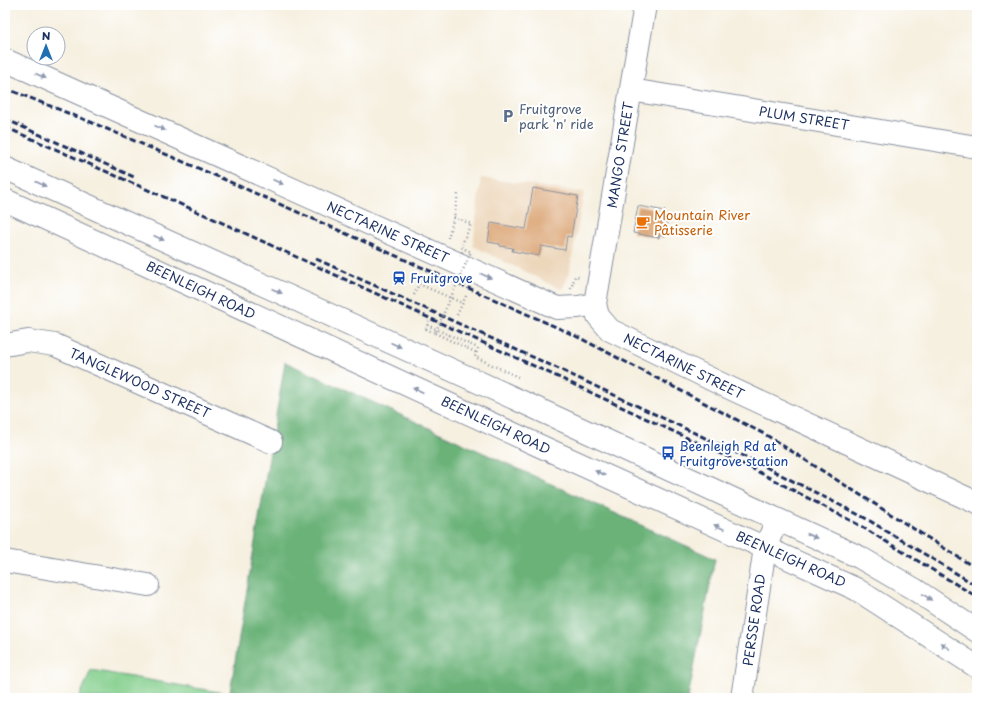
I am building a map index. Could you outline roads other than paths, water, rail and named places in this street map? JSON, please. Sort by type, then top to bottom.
[{"type":"street","name":"MANGO STREET","points":[[595,304],[645,5]]},
{"type":"street","name":"NECTARINE STREET","points":[[5,60],[557,308],[578,307],[595,304],[598,316],[610,330],[718,383],[977,503]]},
{"type":"street","name":"PLUM STREET","points":[[631,90],[977,147]]},
{"type":"street","points":[[5,168],[524,403],[859,557],[914,588],[977,631]]},
{"type":"street","name":"BEENLEIGH ROAD","points":[[5,200],[765,548],[856,588],[977,667]]},
{"type":"street","name":"TANGLEWOOD STREET","points":[[5,345],[28,341],[55,345],[271,442]]},
{"type":"street","name":"PERSSE ROAD","points":[[742,698],[765,548],[777,520]]},
{"type":"street","points":[[5,561],[148,585]]},
{"type":"railway","points":[[5,88],[93,123],[221,178],[574,335],[766,435],[977,569]]},
{"type":"railway","points":[[5,119],[134,177]]},
{"type":"railway","points":[[5,127],[205,215],[558,377],[753,469],[859,525],[977,597]]},
{"type":"railway","points":[[316,259],[559,369],[756,462],[865,518],[977,586]]},
{"type":"place","name":"Fruitgrove park 'n' ride","points":[[508,116]]},
{"type":"place","name":"Mountain River Pâtisserie","points":[[643,222]]},
{"type":"place","name":"Fruitgrove","points":[[399,278]]},
{"type":"place","name":"Beenleigh Rd at Fruitgrove station","points":[[668,453]]}]
